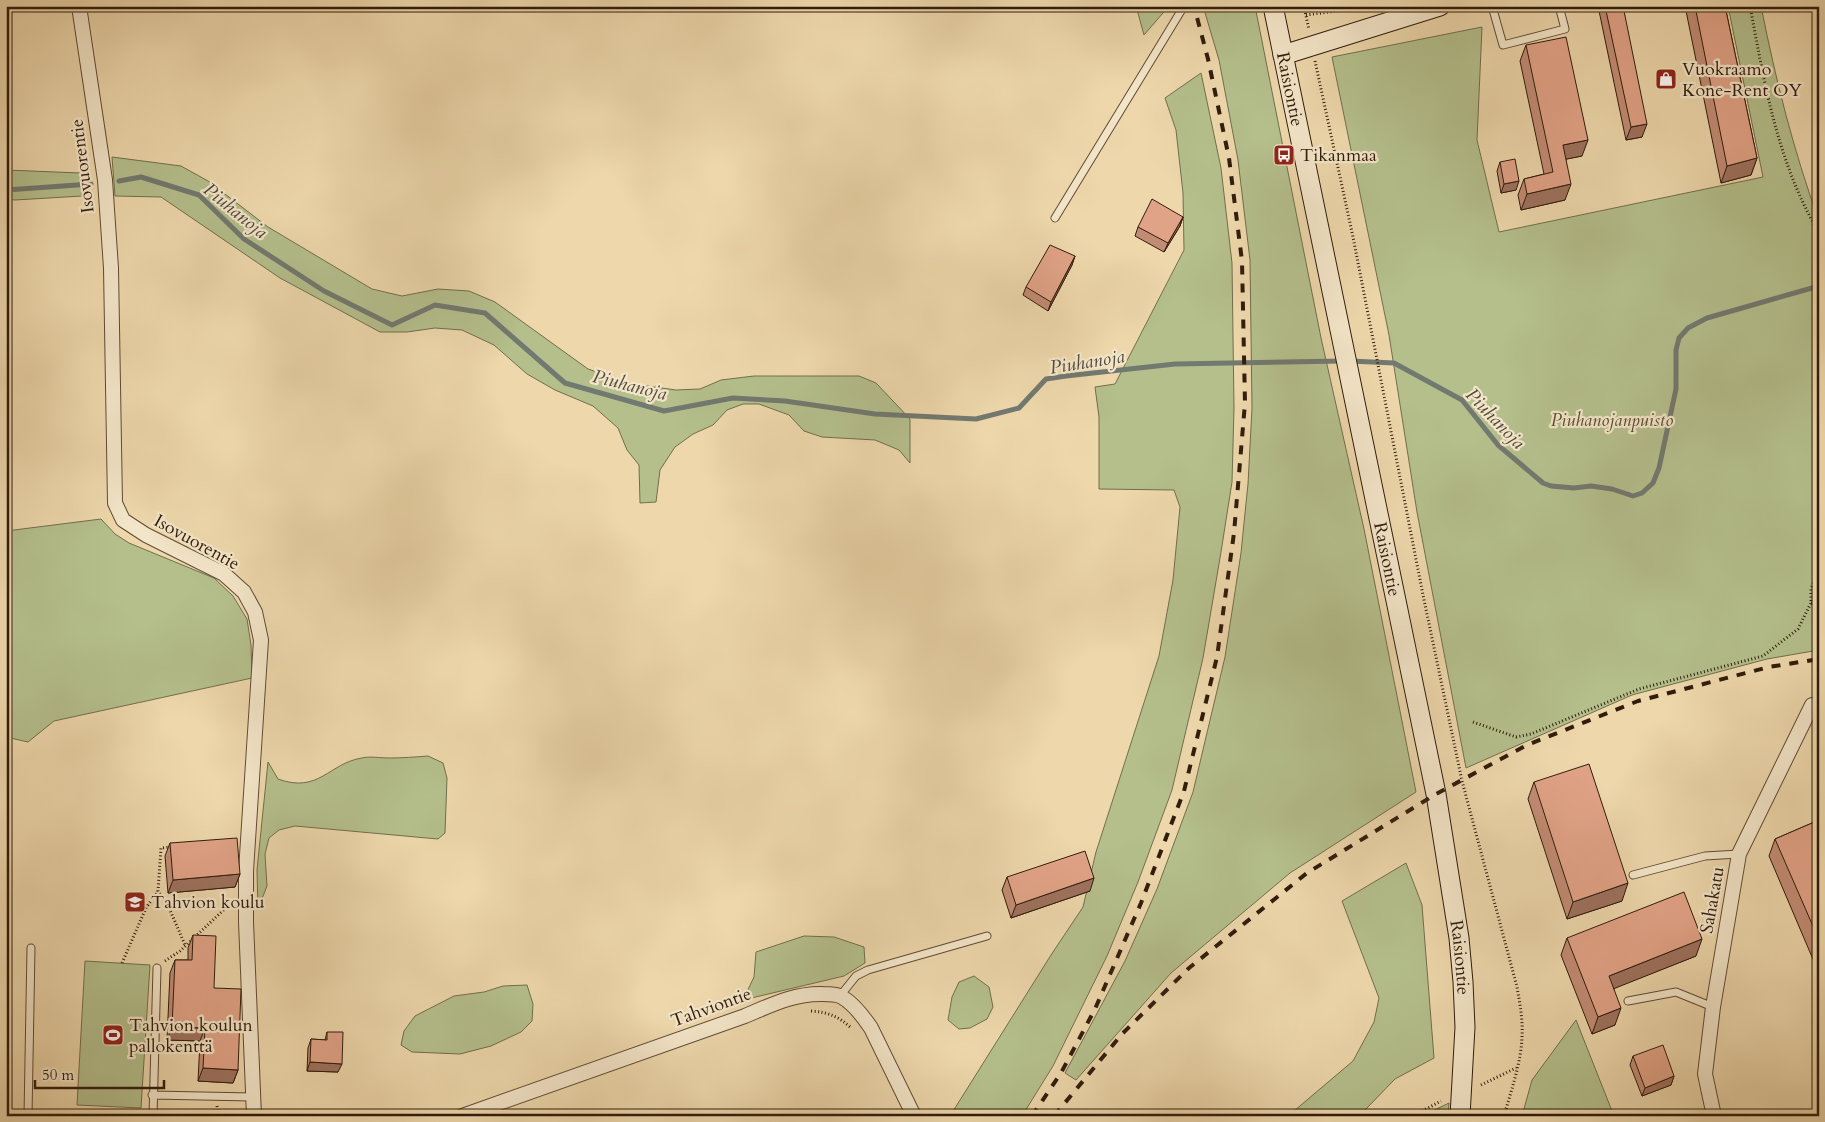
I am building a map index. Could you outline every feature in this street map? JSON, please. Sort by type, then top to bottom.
[{"type":"main road","name":"Raisiontie","points":[[1273,6],[1436,794],[1450,877],[1459,938],[1464,1009],[1464,1068],[1460,1116]]},
{"type":"main road","points":[[1284,55],[1440,6]]},
{"type":"street","name":"Isovuorentie","points":[[79,6],[105,180],[110,268],[115,503],[123,520],[146,535],[224,574],[244,592],[255,612],[261,640],[246,887],[254,1116]]},
{"type":"street","name":"Sahakatu","points":[[1714,1116],[1705,1074],[1713,1007],[1739,854],[1812,705]]},
{"type":"street","name":"Tahviontie","points":[[462,1116],[797,996],[813,994],[840,996]]},
{"type":"street","points":[[840,996],[854,1006],[871,1028],[914,1116]]},
{"type":"lane","points":[[1055,218],[1184,6]]},
{"type":"lane","points":[[1492,6],[1503,45],[1565,29],[1559,6]]},
{"type":"lane","points":[[1633,875],[1705,856],[1739,854]]},
{"type":"lane","points":[[840,996],[856,976],[868,970],[987,936]]},
{"type":"lane","points":[[28,1116],[31,948]]},
{"type":"lane","points":[[153,1116],[156,968]]},
{"type":"lane","points":[[1628,1001],[1676,992],[1713,1007]]},
{"type":"lane","points":[[152,1095],[252,1097]]},
{"type":"path","points":[[1304,6],[1353,237],[1373,345],[1462,781],[1517,987],[1522,1016],[1522,1039],[1504,1116]]},
{"type":"path","points":[[1306,15],[1344,10],[1358,6]]},
{"type":"path","points":[[1750,6],[1767,101],[1788,170],[1819,233]]},
{"type":"path","points":[[1473,722],[1516,737],[1531,734],[1639,689],[1763,656],[1798,628],[1806,614],[1810,602],[1811,589],[1819,570]]},
{"type":"path","points":[[1810,602],[1819,604]]},
{"type":"path","points":[[122,964],[146,908],[158,891],[161,848],[180,847]]},
{"type":"path","points":[[156,968],[185,945],[237,898],[246,887]]},
{"type":"path","points":[[158,891],[170,910],[185,945]]},
{"type":"path","points":[[805,1011],[822,1012],[835,1016],[849,1026],[854,1033]]},
{"type":"path","points":[[1481,1085],[1516,1068]]},
{"type":"path","points":[[1412,1116],[1441,1101]]},
{"type":"green space","points":[[1136,6],[1169,6],[1144,35]]},
{"type":"green space","points":[[1203,6],[1255,6],[1321,338],[1364,529],[1416,792],[1290,873],[1171,973],[1076,1080],[1065,1073],[1125,961],[1157,889],[1193,792],[1225,657],[1241,553],[1248,484],[1252,408],[1250,260],[1238,160],[1219,60]]},
{"type":"green space","name":"Piuhanojanpuisto","points":[[1728,6],[1761,6],[1786,115],[1819,221],[1819,650],[1767,659],[1632,695],[1466,768],[1417,512],[1389,335],[1332,57],[1482,27],[1477,140],[1499,232],[1763,177]]},
{"type":"green space","points":[[1201,73],[1221,168],[1232,263],[1234,408],[1232,482],[1203,658],[1172,790],[1138,882],[1107,956],[1053,1066],[1022,1116],[950,1116],[1083,907],[1096,852],[1159,656],[1173,580],[1180,507],[1174,490],[1099,489],[1099,417],[1095,387],[1115,384],[1184,250],[1183,193],[1176,130],[1165,98]]},
{"type":"green space","points":[[112,157],[181,166],[208,181],[268,227],[372,289],[402,296],[438,289],[469,291],[495,302],[588,369],[633,384],[676,390],[700,389],[721,380],[754,376],[859,376],[876,383],[910,419],[910,463],[899,450],[875,440],[822,437],[804,431],[789,415],[759,404],[743,404],[727,410],[713,425],[693,434],[675,447],[660,470],[656,502],[640,503],[639,465],[627,450],[618,428],[593,406],[555,390],[527,374],[494,345],[462,330],[435,328],[407,332],[380,332],[280,278],[161,197],[115,196]]},
{"type":"green space","points":[[6,170],[80,173],[82,196],[6,199]]},
{"type":"green space","points":[[101,519],[115,534],[129,543],[214,578],[233,596],[247,619],[251,645],[252,678],[54,721],[28,742],[6,737],[6,531]]},
{"type":"green space","points":[[428,756],[443,763],[447,778],[445,833],[438,839],[295,826],[279,830],[269,838],[265,854],[267,886],[258,909],[257,870],[268,762],[278,779],[292,783],[304,783],[323,776],[351,761],[362,758]]},
{"type":"green space","points":[[1406,863],[1422,905],[1434,1058],[1395,1079],[1365,1110],[1364,1116],[1288,1116],[1353,1061],[1374,1022],[1379,998],[1342,901]]},
{"type":"green space","points":[[804,936],[834,937],[864,947],[865,963],[844,976],[743,1000],[754,977],[756,952]]},
{"type":"green space","name":"Tahvion koulun pallokenttä","points":[[85,961],[150,965],[141,1108],[77,1105]]},
{"type":"green space","points":[[974,976],[989,987],[993,1007],[987,1019],[970,1028],[959,1029],[948,1020],[952,997],[959,982]]},
{"type":"green space","points":[[527,985],[533,1004],[532,1021],[521,1032],[491,1046],[460,1054],[412,1052],[401,1045],[404,1031],[415,1016],[454,996],[484,992],[503,986]]},
{"type":"green space","points":[[1576,1020],[1614,1116],[1522,1116],[1532,1080]]},
{"type":"green space","points":[[1449,1103],[1448,1116],[1422,1116]]},
{"type":"building","points":[[1605,6],[1623,6],[1647,124],[1631,127]]},
{"type":"building","points":[[1695,6],[1725,6],[1757,158],[1727,166]]},
{"type":"building","points":[[1566,37],[1588,140],[1563,145],[1571,184],[1527,194],[1524,179],[1553,172],[1526,45]]},
{"type":"building","points":[[1515,159],[1519,181],[1504,184],[1500,162]]},
{"type":"building","points":[[1152,199],[1183,217],[1168,243],[1138,227]]},
{"type":"building","points":[[1050,245],[1075,256],[1051,302],[1026,287]]},
{"type":"building","points":[[1589,764],[1628,883],[1573,902],[1534,782]]},
{"type":"building","points":[[1819,820],[1819,940],[1775,839]]},
{"type":"building","points":[[237,838],[240,874],[173,880],[170,843]]},
{"type":"building","points":[[1085,851],[1094,878],[1016,905],[1007,877]]},
{"type":"building","points":[[1684,892],[1702,939],[1609,976],[1621,1008],[1598,1017],[1567,938]]},
{"type":"building","points":[[193,935],[216,936],[214,988],[241,989],[238,1070],[203,1068],[205,1028],[172,1027],[175,960],[192,960]]},
{"type":"building","points":[[327,1032],[343,1032],[342,1064],[310,1062],[311,1039],[327,1040]]},
{"type":"building","points":[[1663,1045],[1674,1076],[1645,1088],[1633,1056]]},
{"type":"waterway","name":"Piuhanoja","points":[[119,181],[141,177],[199,195],[244,239],[324,291],[392,325],[435,305],[485,313],[565,383],[664,411],[733,398],[785,401],[875,414],[976,419],[1019,408],[1046,379],[1175,364],[1342,361]]},
{"type":"waterway","name":"Piuhanoja","points":[[6,190],[91,184]]},
{"type":"waterway","name":"Piuhanoja","points":[[1350,361],[1394,363],[1462,400],[1498,445],[1543,483],[1551,486],[1574,488],[1591,486],[1612,489],[1633,496],[1642,493],[1653,483],[1659,468],[1676,389],[1676,350],[1679,338],[1688,328],[1707,318],[1819,286]]},
{"type":"railway","points":[[1032,1116],[1061,1073],[1095,1009],[1141,903],[1184,791],[1217,657],[1234,533],[1245,403],[1242,261],[1229,158],[1208,59],[1194,6]]},
{"type":"railway","points":[[1054,1116],[1122,1034],[1189,968],[1307,873],[1436,794],[1527,745],[1638,701],[1769,667],[1819,659]]},
{"type":"place","name":"Vuokraamo Kone-Rent OY","points":[[1666,79]]},
{"type":"place","name":"Tikanmaa","points":[[1284,155]]},
{"type":"place","name":"Tahvion koulu","points":[[135,902]]},
{"type":"place","name":"Tahvion koulun pallokenttä","points":[[113,1035]]}]
